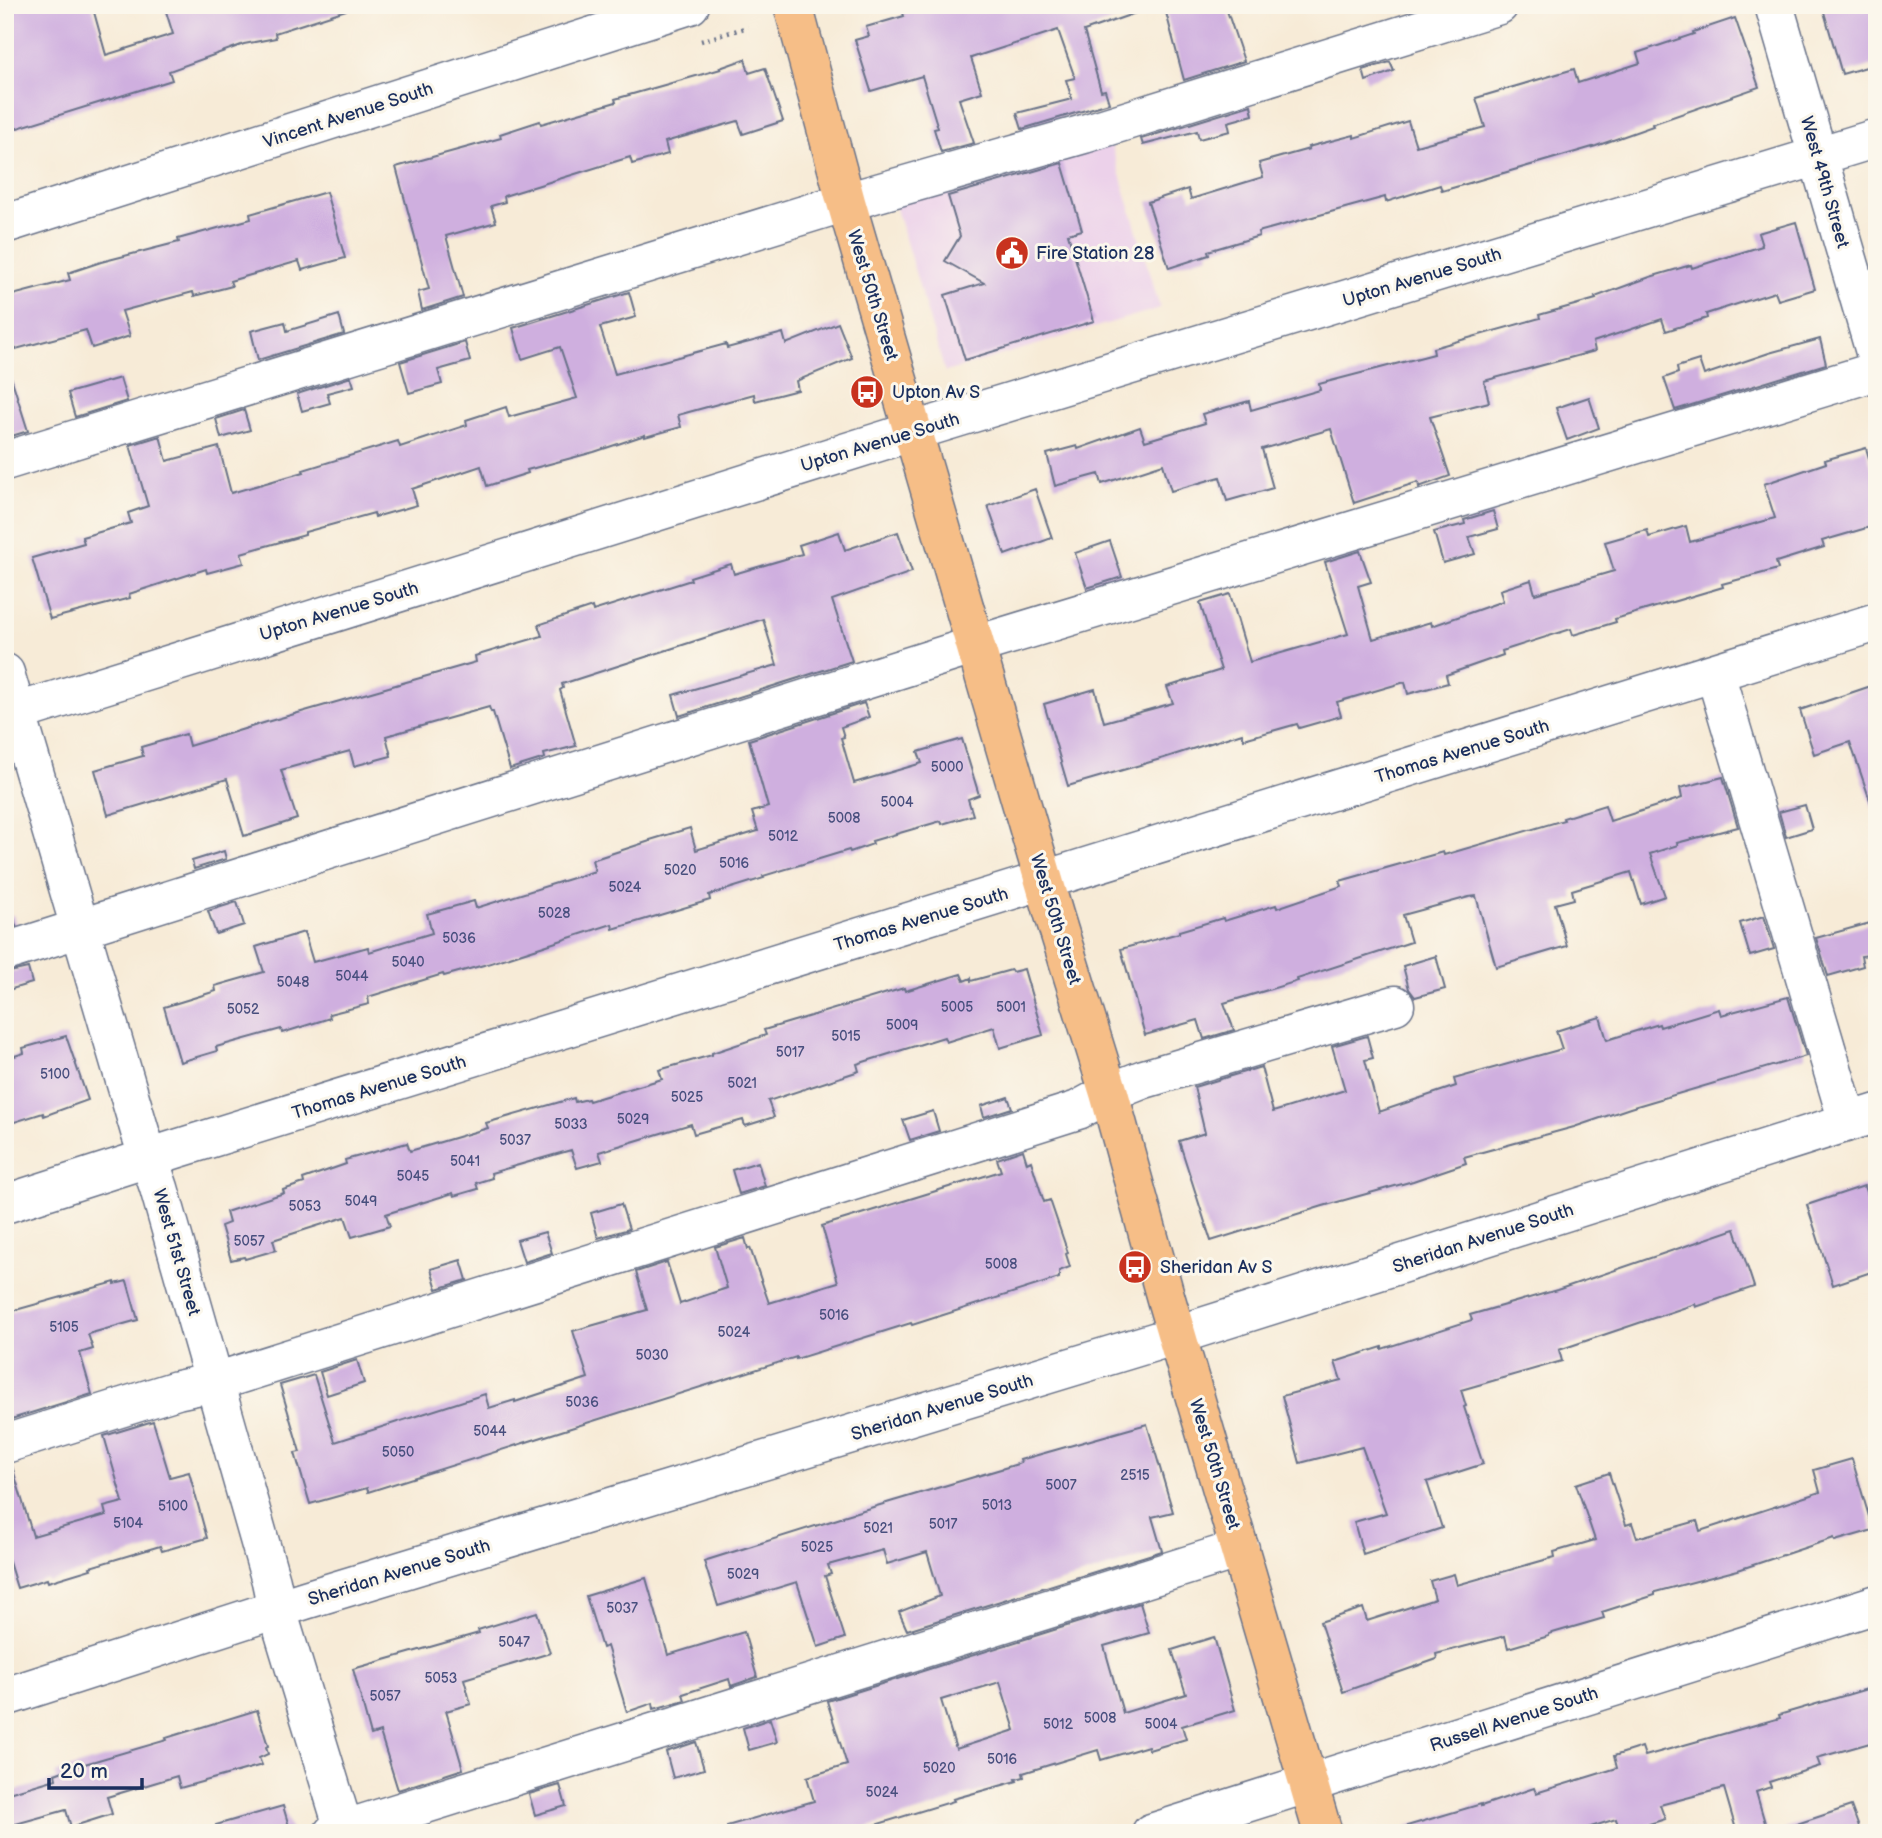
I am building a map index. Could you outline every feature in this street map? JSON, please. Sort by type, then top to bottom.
[{"type":"main road","name":"West 50th Street","points":[[793,5],[846,202],[1109,1093],[1323,1833]]},
{"type":"street","name":"Vincent Avenue South","points":[[5,224],[690,5]]},
{"type":"street","points":[[5,461],[846,202],[1084,134],[1499,5]]},
{"type":"street","name":"West 49th Street","points":[[1774,5],[1877,359]]},
{"type":"street","name":"Upton Avenue South","points":[[11,714],[914,431],[1877,138]]},
{"type":"street","points":[[5,952],[976,645],[1877,371]]},
{"type":"street","name":"Thomas Avenue South","points":[[5,1204],[1877,622]]},
{"type":"street","name":"West 51st Street","points":[[5,673],[11,714],[149,1158],[215,1382],[341,1832]]},
{"type":"street","points":[[1715,673],[1862,1118]]},
{"type":"street","points":[[5,1444],[177,1390],[215,1382],[1078,1110],[1109,1093],[1144,1079],[1395,1005]]},
{"type":"street","name":"Sheridan Avenue South","points":[[5,1697],[277,1610],[1177,1335],[1862,1118]]},
{"type":"street","points":[[341,1832],[1240,1549]]},
{"type":"street","name":"Russell Avenue South","points":[[1150,1833],[1877,1604]]},
{"type":"shaded area","points":[[1104,121],[1160,308],[945,372],[889,185]]},
{"type":"building","points":[[5,5],[92,5],[106,55],[173,34],[164,5],[346,5],[346,10],[275,33],[276,38],[244,44],[169,71],[172,80],[5,132]]},
{"type":"building","points":[[931,5],[1146,5],[1147,9],[1084,31],[1101,91],[1105,90],[1109,103],[1022,129],[1017,113],[1072,99],[1066,80],[1075,78],[1058,30],[971,58],[982,92],[959,99],[974,143],[941,152],[934,129],[938,128],[922,76],[871,91],[855,40],[869,36],[866,27]]},
{"type":"building","points":[[1164,5],[1225,5],[1244,61],[1184,80]]},
{"type":"building","points":[[1822,5],[1877,5],[1877,64],[1842,74]]},
{"type":"building","points":[[1735,18],[1759,87],[1596,146],[1442,191],[1440,185],[1386,202],[1385,197],[1258,232],[1259,236],[1208,251],[1209,255],[1169,268],[1148,202],[1188,189],[1191,199],[1263,177],[1259,163],[1309,149],[1308,147],[1354,135],[1354,138],[1408,121],[1416,146],[1485,127],[1476,98],[1574,69],[1578,83],[1640,63],[1637,53]]},
{"type":"building","points":[[745,59],[749,73],[765,68],[783,121],[743,134],[738,121],[665,142],[668,154],[632,164],[630,157],[504,196],[505,202],[491,206],[496,222],[446,236],[463,297],[422,310],[418,292],[429,289],[396,167],[501,138],[500,134],[540,121],[541,124],[616,102],[615,99],[721,69]]},
{"type":"building","points":[[1390,62],[1394,71],[1366,81],[1363,70]]},
{"type":"building","points":[[1251,105],[1253,115],[1228,122],[1230,131],[1199,139],[1197,131],[1143,145],[1141,139]]},
{"type":"building","name":"Fire Station 28","points":[[1062,163],[1082,230],[1068,234],[1094,321],[965,360],[945,295],[984,283],[945,261],[960,236],[948,196]]},
{"type":"building","points":[[326,192],[345,258],[302,270],[299,261],[230,281],[232,286],[194,296],[193,292],[122,311],[130,336],[92,348],[86,330],[5,352],[5,297],[70,280],[68,273],[179,242],[178,239],[251,219],[250,214]]},
{"type":"building","points":[[1796,222],[1815,289],[1778,300],[1775,292],[1706,314],[1707,318],[1666,331],[1662,319],[1593,342],[1595,351],[1484,381],[1489,402],[1430,417],[1450,476],[1419,487],[1418,482],[1354,503],[1331,429],[1262,449],[1273,488],[1227,501],[1220,477],[1171,491],[1163,464],[1102,484],[1099,474],[1055,486],[1047,454],[1077,446],[1078,449],[1140,427],[1145,441],[1205,423],[1202,414],[1249,401],[1251,410],[1320,390],[1319,384],[1434,354],[1433,348],[1540,318],[1539,315],[1596,299],[1595,297],[1650,277],[1691,265],[1692,268],[1762,246],[1758,233]]},
{"type":"building","points":[[629,292],[636,317],[600,327],[615,374],[726,344],[727,348],[783,333],[786,344],[838,323],[852,358],[796,381],[798,390],[755,401],[754,394],[678,415],[681,427],[527,470],[528,473],[487,486],[481,466],[412,489],[417,505],[375,517],[374,513],[305,532],[305,535],[241,553],[244,563],[207,573],[206,569],[129,594],[130,598],[50,619],[32,558],[84,543],[82,537],[131,523],[128,513],[148,506],[130,445],[160,436],[167,461],[219,447],[231,493],[398,441],[400,447],[467,425],[466,420],[506,407],[509,417],[577,398],[560,347],[522,359],[513,328]]},
{"type":"building","points":[[339,315],[344,334],[258,360],[251,331],[285,322],[287,331]]},
{"type":"building","points":[[1820,339],[1826,364],[1675,410],[1664,378],[1678,373],[1677,367],[1699,360],[1704,375]]},
{"type":"building","points":[[465,342],[470,361],[438,370],[442,384],[409,393],[400,362]]},
{"type":"building","points":[[11,377],[28,431],[5,438],[5,378]]},
{"type":"building","points":[[351,377],[354,386],[327,393],[330,403],[302,411],[297,394]]},
{"type":"building","points":[[120,378],[127,401],[75,417],[68,393]]},
{"type":"building","points":[[1589,397],[1599,428],[1567,440],[1556,408]]},
{"type":"building","points":[[244,410],[250,430],[221,438],[216,419]]},
{"type":"building","points":[[1866,448],[1877,485],[1877,525],[1822,541],[1824,547],[1776,562],[1778,569],[1722,584],[1723,587],[1615,619],[1616,622],[1573,635],[1571,629],[1502,651],[1503,655],[1446,675],[1448,683],[1408,694],[1405,682],[1337,702],[1341,716],[1299,728],[1297,724],[1244,739],[1242,733],[1068,786],[1044,704],[1095,689],[1104,722],[1173,703],[1167,687],[1221,670],[1200,603],[1230,594],[1250,662],[1348,634],[1325,562],[1360,551],[1371,582],[1358,586],[1373,639],[1431,622],[1432,626],[1503,601],[1500,590],[1531,580],[1535,594],[1614,571],[1605,542],[1647,530],[1649,537],[1686,526],[1690,542],[1775,518],[1764,484],[1826,463],[1825,460]]},
{"type":"building","points":[[1035,489],[1052,538],[1005,555],[988,506]]},
{"type":"building","points":[[1493,511],[1498,529],[1469,537],[1475,554],[1443,563],[1434,532],[1465,524],[1464,520]]},
{"type":"building","points":[[839,532],[845,550],[898,532],[912,572],[832,600],[852,661],[679,716],[673,695],[777,665],[763,619],[562,684],[563,688],[560,690],[576,746],[544,754],[545,758],[510,769],[493,712],[489,707],[386,736],[391,756],[354,766],[350,751],[281,770],[297,819],[244,836],[227,779],[108,815],[95,770],[143,756],[141,747],[186,734],[189,746],[476,662],[475,656],[542,636],[538,625],[592,607],[593,611],[691,580],[690,577],[731,564],[734,574],[802,554],[799,545]]},
{"type":"building","points":[[1110,541],[1122,577],[1087,588],[1075,553]]},
{"type":"building","points":[[1877,684],[1877,808],[1873,809],[1850,742],[1814,754],[1800,710]]},
{"type":"building","points":[[864,703],[869,717],[841,727],[844,737],[841,738],[854,783],[922,763],[918,752],[962,739],[979,795],[968,799],[973,815],[942,824],[941,821],[872,841],[873,844],[850,852],[849,850],[763,876],[764,878],[709,895],[710,900],[613,929],[612,924],[491,963],[444,976],[443,974],[368,997],[369,1004],[329,1014],[330,1018],[282,1033],[281,1029],[216,1047],[217,1051],[180,1062],[164,1007],[216,991],[215,986],[264,972],[256,947],[304,932],[313,962],[368,947],[369,952],[432,933],[427,914],[474,901],[476,908],[595,871],[592,860],[650,840],[690,828],[696,850],[758,831],[752,812],[768,807],[749,740]]},
{"type":"building","points":[[1723,777],[1738,827],[1677,843],[1678,845],[1650,854],[1665,896],[1641,904],[1631,872],[1572,890],[1574,899],[1555,904],[1567,946],[1496,967],[1476,896],[1469,897],[1403,915],[1411,942],[1224,1003],[1234,1030],[1204,1039],[1198,1020],[1145,1035],[1121,949],[1223,918],[1224,921],[1276,905],[1277,908],[1342,886],[1340,881],[1443,852],[1444,855],[1564,820],[1563,818],[1605,805],[1610,821],[1682,798],[1680,788]]},
{"type":"building","points":[[1805,805],[1812,829],[1786,837],[1779,812]]},
{"type":"building","points":[[224,851],[226,859],[194,869],[192,861]]},
{"type":"building","points":[[237,902],[244,925],[216,934],[208,911]]},
{"type":"building","points":[[13,915],[16,926],[5,929],[5,916]]},
{"type":"building","points":[[1764,916],[1774,949],[1750,956],[1740,923]]},
{"type":"building","points":[[1877,921],[1877,954],[1861,956],[1863,966],[1828,976],[1816,938]]},
{"type":"building","points":[[1436,956],[1445,989],[1415,997],[1409,989],[1403,966]]},
{"type":"building","points":[[28,968],[32,983],[5,991],[5,973]]},
{"type":"building","points":[[1024,969],[1043,1035],[1000,1048],[994,1027],[946,1042],[944,1037],[857,1064],[859,1071],[768,1101],[774,1117],[745,1126],[743,1120],[694,1134],[691,1124],[599,1152],[602,1161],[577,1168],[571,1150],[491,1173],[492,1178],[476,1183],[478,1189],[454,1196],[453,1193],[386,1214],[390,1226],[352,1237],[345,1217],[273,1240],[276,1250],[231,1260],[221,1226],[229,1223],[226,1212],[284,1193],[283,1190],[304,1183],[303,1179],[346,1164],[345,1160],[407,1143],[410,1151],[488,1128],[486,1123],[574,1098],[575,1102],[589,1101],[662,1079],[659,1070],[712,1055],[766,1035],[764,1030],[904,988],[905,991],[961,974],[964,981],[971,978],[971,981]]},
{"type":"building","points":[[1788,997],[1806,1056],[1574,1127],[1464,1157],[1466,1163],[1413,1181],[1211,1241],[1179,1141],[1205,1133],[1194,1087],[1261,1067],[1273,1112],[1345,1090],[1332,1046],[1367,1036],[1373,1058],[1365,1060],[1379,1112],[1456,1086],[1454,1079],[1562,1049],[1556,1031],[1600,1017],[1607,1040],[1719,1009],[1721,1015]]},
{"type":"building","points":[[66,1036],[88,1100],[44,1116],[43,1113],[5,1125],[5,1059],[24,1053],[23,1048]]},
{"type":"building","points":[[1008,1097],[1012,1108],[984,1117],[981,1106]]},
{"type":"building","points":[[933,1111],[939,1131],[910,1140],[903,1120]]},
{"type":"building","points":[[1023,1150],[1027,1163],[1031,1161],[1044,1202],[1050,1200],[1068,1253],[1066,1254],[1070,1267],[1059,1271],[1059,1278],[912,1325],[911,1323],[796,1357],[368,1492],[367,1488],[310,1504],[295,1453],[300,1452],[280,1385],[314,1375],[335,1442],[485,1394],[489,1408],[515,1402],[588,1378],[573,1331],[647,1310],[636,1272],[667,1262],[680,1304],[727,1288],[715,1247],[745,1238],[769,1303],[838,1282],[822,1226],[1001,1171],[997,1159]]},
{"type":"building","points":[[758,1162],[765,1186],[739,1194],[732,1170]]},
{"type":"building","points":[[1864,1186],[1877,1225],[1877,1270],[1833,1285],[1807,1205]]},
{"type":"building","points":[[621,1204],[629,1229],[598,1238],[591,1213]]},
{"type":"building","points":[[1735,1229],[1754,1287],[1559,1350],[1562,1361],[1461,1390],[1483,1464],[1427,1482],[1442,1528],[1363,1554],[1354,1522],[1386,1513],[1362,1447],[1300,1463],[1282,1396],[1341,1380],[1335,1362],[1472,1320],[1470,1315],[1557,1290]]},
{"type":"building","points":[[545,1232],[552,1253],[524,1262],[517,1240]]},
{"type":"building","points":[[461,1260],[467,1280],[437,1289],[431,1269]]},
{"type":"building","points":[[127,1281],[138,1320],[88,1334],[93,1349],[80,1353],[92,1394],[5,1421],[5,1313]]},
{"type":"building","points":[[357,1360],[364,1383],[327,1395],[320,1372]]},
{"type":"building","points":[[153,1421],[170,1477],[189,1472],[207,1538],[162,1551],[160,1546],[48,1582],[47,1579],[17,1588],[5,1549],[5,1467],[12,1466],[33,1536],[106,1515],[104,1507],[123,1502],[104,1436]]},
{"type":"building","points":[[1147,1424],[1173,1512],[1152,1517],[1162,1551],[907,1630],[899,1612],[940,1596],[927,1552],[887,1564],[883,1550],[828,1565],[831,1574],[825,1576],[845,1638],[818,1647],[797,1582],[718,1606],[704,1561],[1021,1463],[1020,1460]]},
{"type":"building","points":[[1852,1459],[1873,1530],[1835,1541],[1834,1538],[1738,1570],[1655,1592],[1655,1595],[1602,1612],[1604,1618],[1508,1648],[1505,1636],[1436,1654],[1437,1659],[1343,1692],[1320,1622],[1363,1608],[1367,1621],[1435,1599],[1430,1581],[1454,1574],[1457,1585],[1555,1557],[1554,1552],[1595,1540],[1576,1484],[1609,1473],[1626,1525],[1632,1523],[1637,1538],[1697,1521],[1700,1531],[1820,1492],[1814,1470]]},
{"type":"building","points":[[646,1578],[668,1655],[744,1632],[757,1677],[731,1686],[729,1679],[683,1694],[685,1700],[654,1709],[653,1703],[627,1712],[607,1646],[602,1648],[586,1596]]},
{"type":"building","points":[[1140,1603],[1149,1633],[1104,1646],[1123,1713],[1186,1694],[1172,1650],[1214,1637],[1235,1710],[1182,1726],[1186,1739],[1149,1750],[1148,1746],[1101,1760],[1098,1750],[1023,1773],[1024,1777],[1016,1779],[1017,1781],[849,1833],[728,1833],[727,1826],[814,1801],[807,1777],[847,1765],[827,1701]],"holes":[[[1000,1682],[1015,1730],[956,1749],[941,1700]]]},
{"type":"building","points":[[537,1612],[550,1653],[464,1679],[471,1704],[446,1711],[463,1769],[398,1790],[380,1732],[371,1735],[353,1669],[479,1633],[478,1630]]},
{"type":"building","points":[[1877,1686],[1877,1741],[1817,1758],[1820,1766],[1769,1782],[1771,1787],[1756,1792],[1768,1833],[1737,1833],[1724,1788],[1660,1805],[1665,1819],[1621,1833],[1616,1819],[1572,1833],[1408,1833],[1407,1826],[1534,1788],[1536,1793],[1617,1768],[1614,1756],[1642,1747],[1645,1756],[1780,1718],[1779,1715]]},
{"type":"building","points":[[257,1710],[268,1746],[268,1754],[259,1758],[262,1765],[180,1788],[177,1776],[107,1797],[112,1814],[71,1827],[66,1810],[5,1827],[5,1794],[56,1779],[55,1774],[71,1768]]},
{"type":"building","points":[[770,1719],[777,1742],[749,1750],[743,1728]]},
{"type":"building","points":[[696,1742],[704,1769],[673,1778],[666,1752]]},
{"type":"building","points":[[560,1785],[566,1806],[535,1815],[529,1794]]},
{"type":"building","points":[[283,1806],[291,1833],[217,1833],[216,1825]]},
{"type":"building","points":[[1851,1806],[1861,1833],[1786,1833],[1785,1828]]},
{"type":"place","name":"Fire Station 28","points":[[1012,253]]},
{"type":"place","name":"Upton Av S","points":[[867,392]]},
{"type":"place","name":"Sheridan Av S","points":[[1135,1267]]}]
